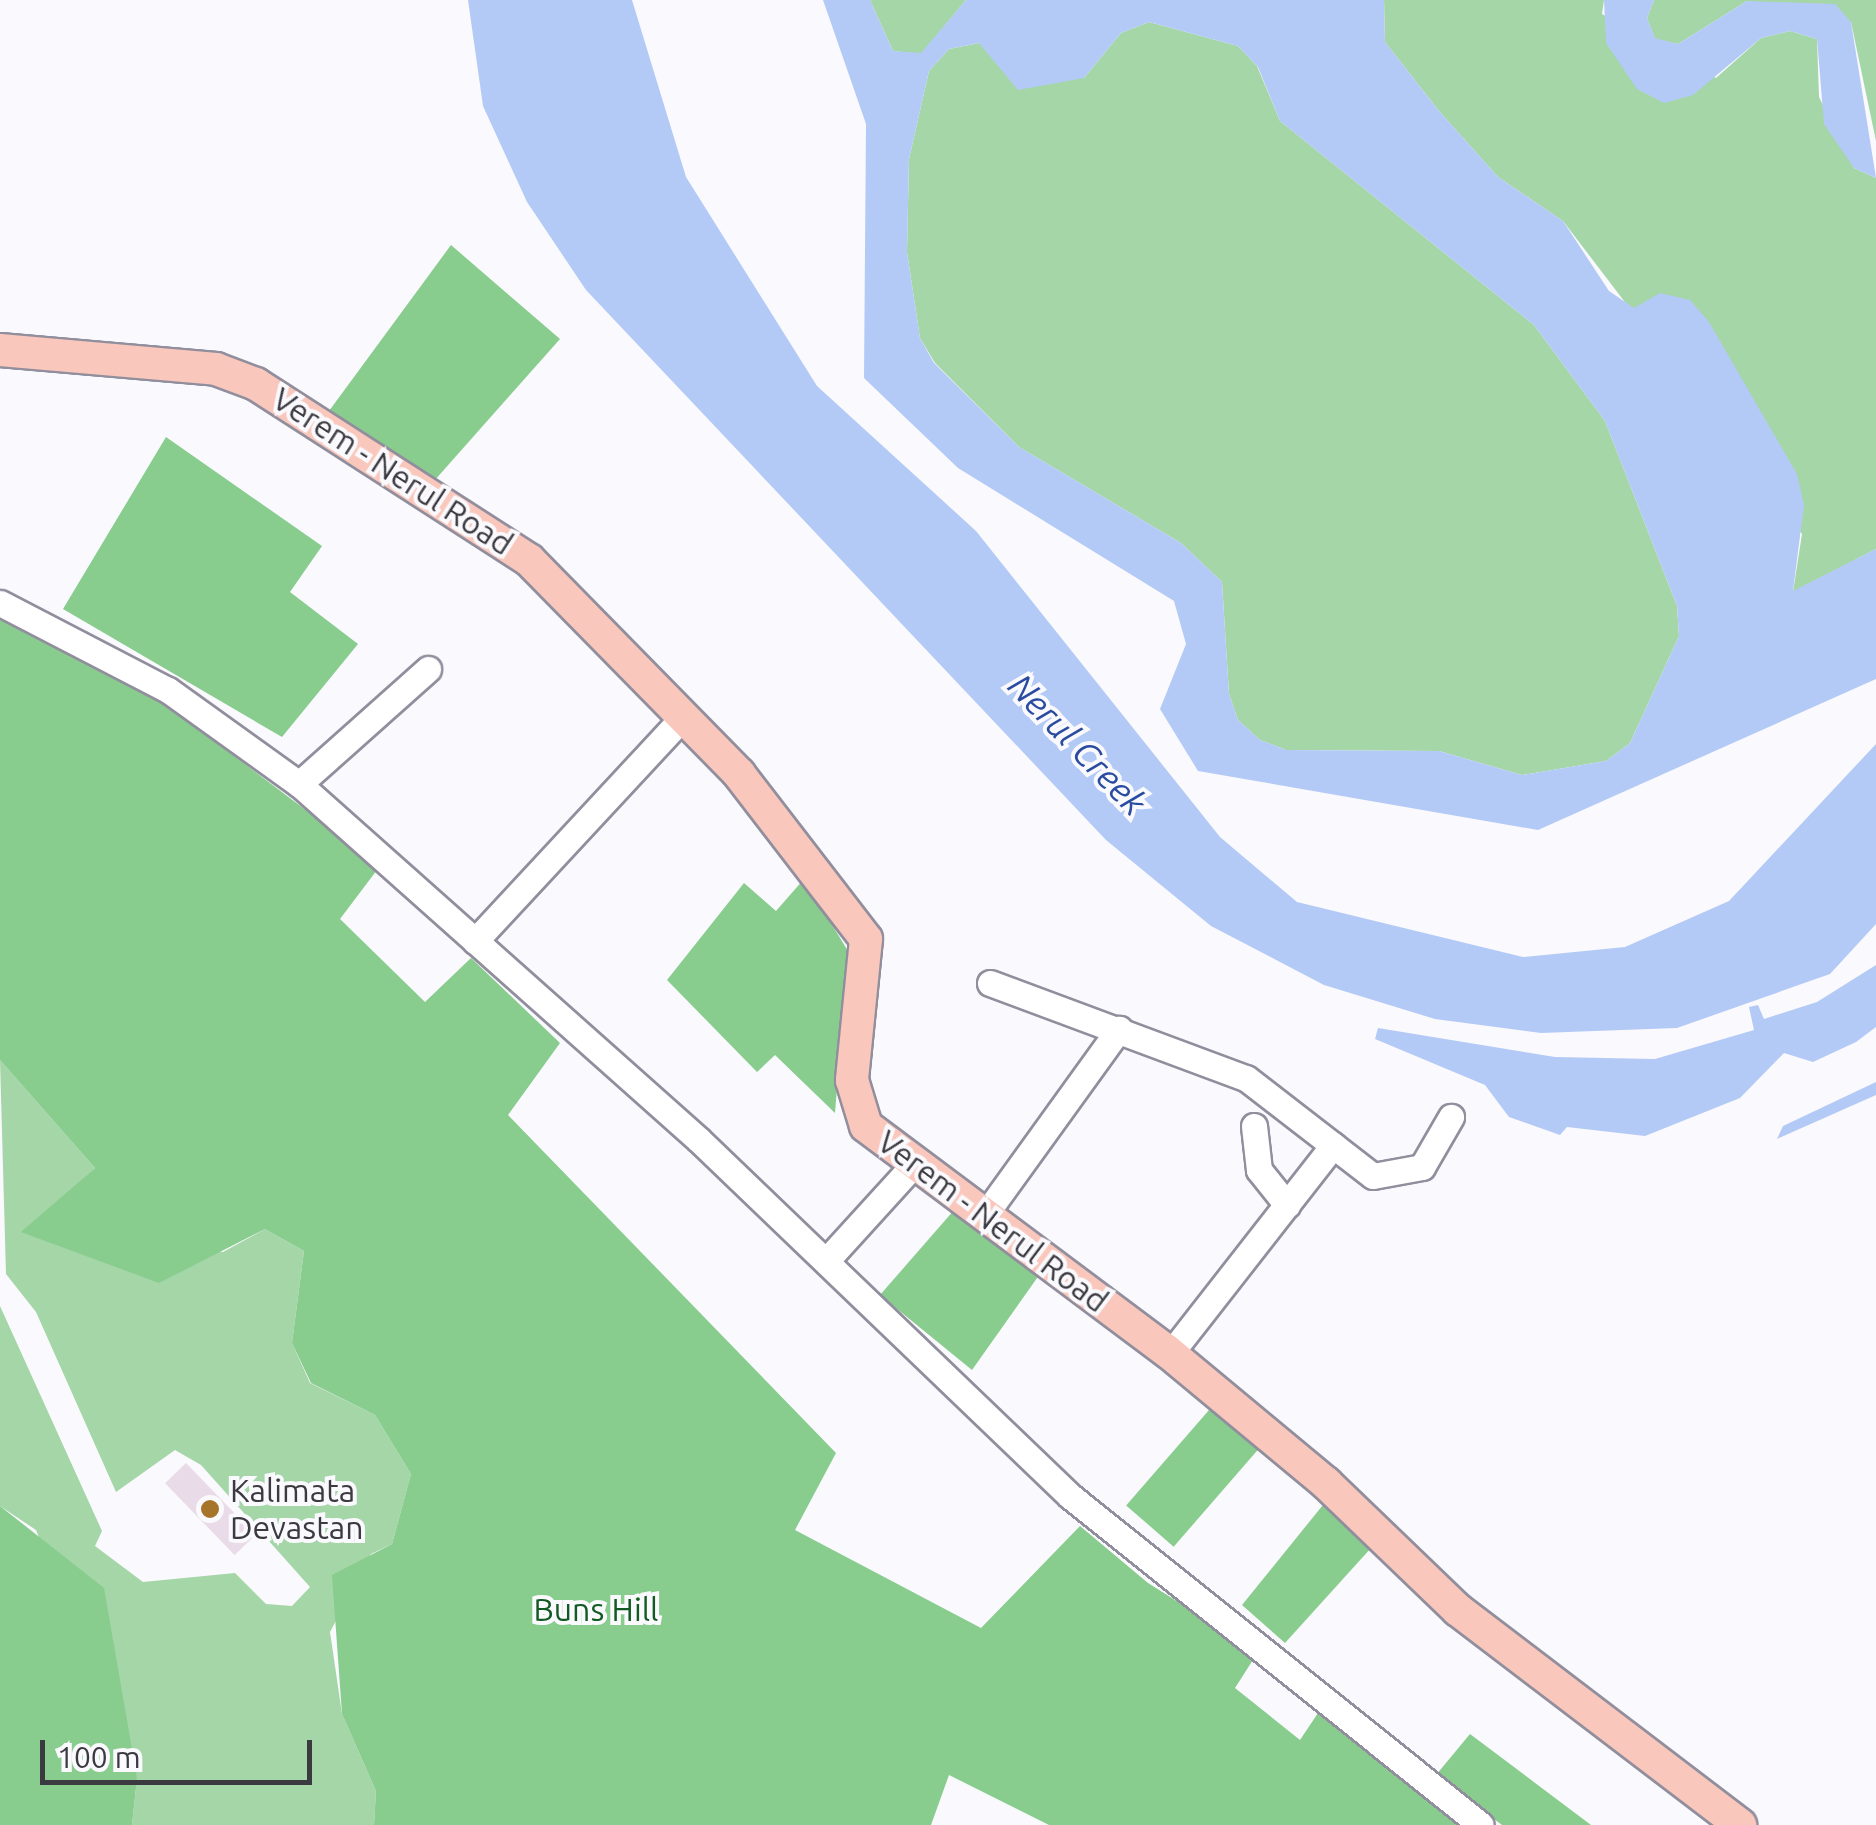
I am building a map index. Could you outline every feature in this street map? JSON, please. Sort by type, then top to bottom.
[{"type":"main road","name":"Verem - Nerul Road","points":[[0,350],[216,369],[256,384],[529,560],[682,717],[866,939],[854,1103],[866,1126],[986,1212],[1170,1354],[1326,1483],[1458,1610],[1740,1825]]},
{"type":"street","points":[[0,603],[168,690],[299,784],[826,1261],[1162,1576],[1336,1702],[1481,1825]]},
{"type":"street","points":[[299,784],[428,668]]},
{"type":"street","points":[[476,942],[682,717]]},
{"type":"street","points":[[990,983],[1246,1078],[1373,1176],[1398,1178],[1422,1167],[1451,1117]]},
{"type":"street","points":[[986,1212],[1119,1030]]},
{"type":"street","points":[[1254,1126],[1259,1170],[1287,1205]]},
{"type":"street","points":[[1170,1354],[1334,1145]]},
{"type":"street","points":[[826,1261],[916,1162]]},
{"type":"green space","points":[[870,0],[966,0],[921,54],[893,51]]},
{"type":"green space","points":[[1384,0],[1604,0],[1602,14],[1716,78],[1761,38],[1790,31],[1817,39],[1819,97],[1854,168],[1876,178],[1876,549],[1793,592],[1802,534],[1563,221],[1498,177],[1439,111],[1385,42]]},
{"type":"green space","points":[[1654,0],[1876,0],[1876,141],[1851,22],[1747,1],[1678,44],[1655,39],[1647,18]]},
{"type":"green space","points":[[1149,22],[1238,46],[1257,66],[1280,121],[1534,325],[1605,421],[1677,606],[1679,636],[1630,743],[1606,761],[1522,775],[1439,751],[1286,750],[1260,740],[1238,720],[1229,694],[1222,582],[1181,543],[1019,447],[935,363],[920,338],[907,252],[909,159],[929,71],[949,49],[979,43],[1084,78],[1121,33]]},
{"type":"green space","points":[[451,245],[560,339],[434,481],[329,411]]},
{"type":"green space","points":[[166,437],[322,546],[290,592],[358,644],[282,737],[63,609]]},
{"type":"green space","name":"Buns Hill","points":[[0,614],[116,667],[380,866],[340,919],[425,1002],[471,958],[560,1043],[508,1115],[836,1453],[795,1530],[981,1628],[1080,1526],[1148,1583],[1258,1652],[1235,1688],[1300,1740],[1326,1701],[1470,1825],[1049,1825],[949,1775],[931,1825],[374,1825],[376,1791],[342,1714],[332,1575],[392,1544],[411,1474],[375,1415],[311,1383],[292,1343],[304,1251],[265,1229],[159,1283],[21,1232],[95,1168],[0,1060]]},
{"type":"green space","points":[[804,879],[848,951],[835,1113],[775,1055],[757,1072],[667,980],[744,883],[776,911]]},
{"type":"green space","points":[[0,1060],[95,1168],[23,1232],[223,1252],[265,1229],[304,1251],[292,1343],[310,1383],[375,1415],[411,1474],[392,1544],[371,1554],[330,1632],[342,1714],[376,1791],[374,1825],[132,1825],[137,1778],[36,1530],[0,1506],[0,1306],[102,1531],[95,1546],[143,1582],[235,1573],[266,1604],[292,1606],[310,1587],[201,1465],[175,1450],[116,1492],[36,1312],[6,1274]]},
{"type":"green space","points":[[955,1209],[1042,1271],[972,1370],[880,1295]]},
{"type":"green space","points":[[1216,1402],[1264,1443],[1174,1547],[1126,1505]]},
{"type":"green space","points":[[1327,1500],[1371,1548],[1285,1643],[1242,1605]]},
{"type":"green space","points":[[0,1506],[104,1588],[137,1778],[132,1825],[0,1825]]},
{"type":"green space","points":[[1470,1734],[1591,1825],[1502,1825],[1436,1775]]},
{"type":"water","name":"Nerul Creek","points":[[468,0],[632,0],[686,177],[817,386],[976,531],[1220,837],[1297,902],[1523,957],[1625,947],[1729,901],[1876,744],[1876,924],[1830,974],[1677,1028],[1541,1033],[1435,1019],[1324,985],[1211,926],[1106,840],[586,290],[527,202],[483,106]]},
{"type":"water","points":[[823,0],[870,0],[893,51],[921,53],[966,0],[1384,0],[1385,42],[1498,177],[1563,221],[1609,291],[1634,308],[1660,293],[1690,300],[1709,322],[1797,474],[1804,505],[1793,591],[1876,549],[1876,679],[1538,830],[1198,771],[1160,709],[1186,644],[1174,601],[958,468],[864,378],[866,124]],"holes":[[[1149,22],[1238,46],[1258,67],[1280,121],[1534,325],[1605,421],[1677,606],[1679,636],[1630,743],[1606,761],[1522,775],[1439,751],[1286,750],[1260,740],[1238,720],[1229,694],[1222,582],[1181,543],[1019,447],[934,363],[920,338],[907,252],[909,159],[929,71],[949,49],[979,43],[1018,90],[1084,78],[1121,33]]]},
{"type":"water","points":[[1604,0],[1654,0],[1647,18],[1655,38],[1678,44],[1747,1],[1835,4],[1851,22],[1876,178],[1854,168],[1824,124],[1817,39],[1790,31],[1761,38],[1693,95],[1664,103],[1637,89],[1606,43]]},
{"type":"water","points":[[1876,965],[1876,1027],[1856,1042],[1813,1062],[1784,1053],[1740,1098],[1645,1136],[1567,1127],[1560,1135],[1509,1117],[1485,1085],[1375,1039],[1378,1028],[1555,1057],[1655,1059],[1754,1030],[1749,1007],[1758,1005],[1764,1019],[1817,1002]]},
{"type":"water","points":[[1876,1082],[1876,1095],[1777,1139],[1783,1126]]},
{"type":"building","name":"Kalimata Devastan","points":[[186,1463],[255,1535],[235,1555],[165,1483]]},
{"type":"place","name":"Kalimata Devastan","points":[[210,1509]]}]
